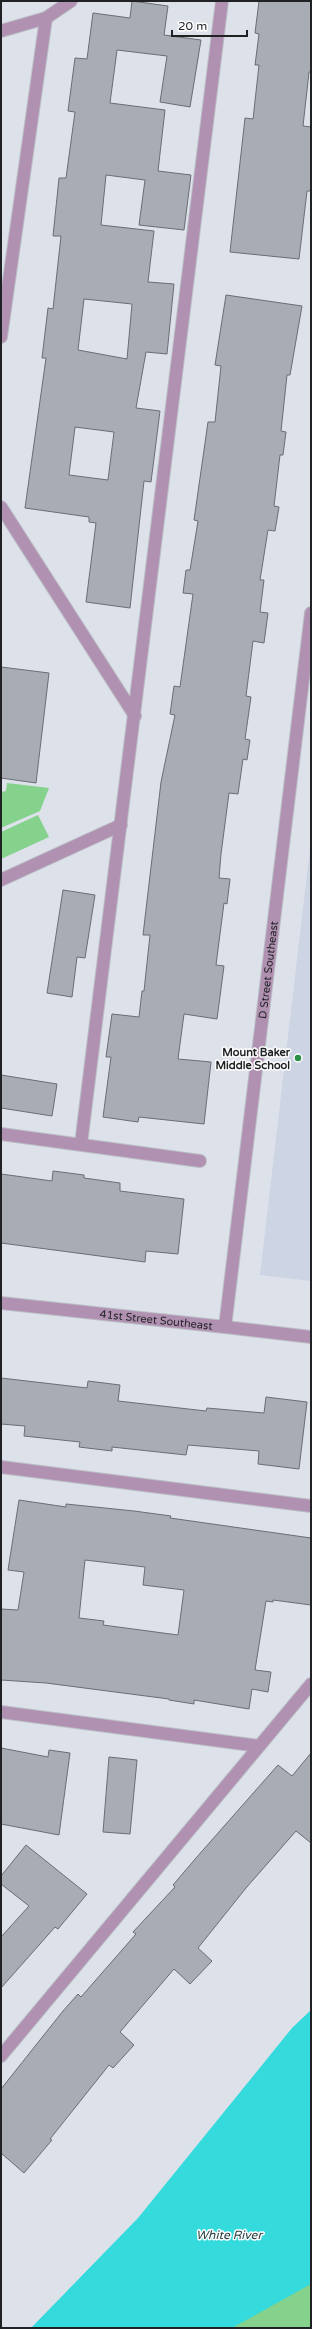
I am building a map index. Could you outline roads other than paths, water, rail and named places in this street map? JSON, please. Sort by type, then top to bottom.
[{"type":"street","points":[[1,31],[46,18],[70,1]]},
{"type":"street","points":[[81,1144],[222,1]]},
{"type":"street","points":[[1,337],[46,18]]},
{"type":"street","points":[[1,507],[135,716]]},
{"type":"street","name":"D Street Southeast","points":[[225,1327],[311,614]]},
{"type":"street","points":[[1,880],[121,825]]},
{"type":"street","points":[[1,1134],[200,1161]]},
{"type":"street","name":"41st Street Southeast","points":[[1,1303],[311,1337]]},
{"type":"street","points":[[1,1467],[311,1506]]},
{"type":"street","points":[[1,2056],[311,1684]]},
{"type":"street","points":[[1,1712],[259,1746]]},
{"type":"water","name":"White River","points":[[311,2010],[311,2284],[232,2328],[31,2328],[138,2218],[292,2028]]},
{"type":"place","name":"Mount Baker Middle School","points":[[298,1058]]}]
